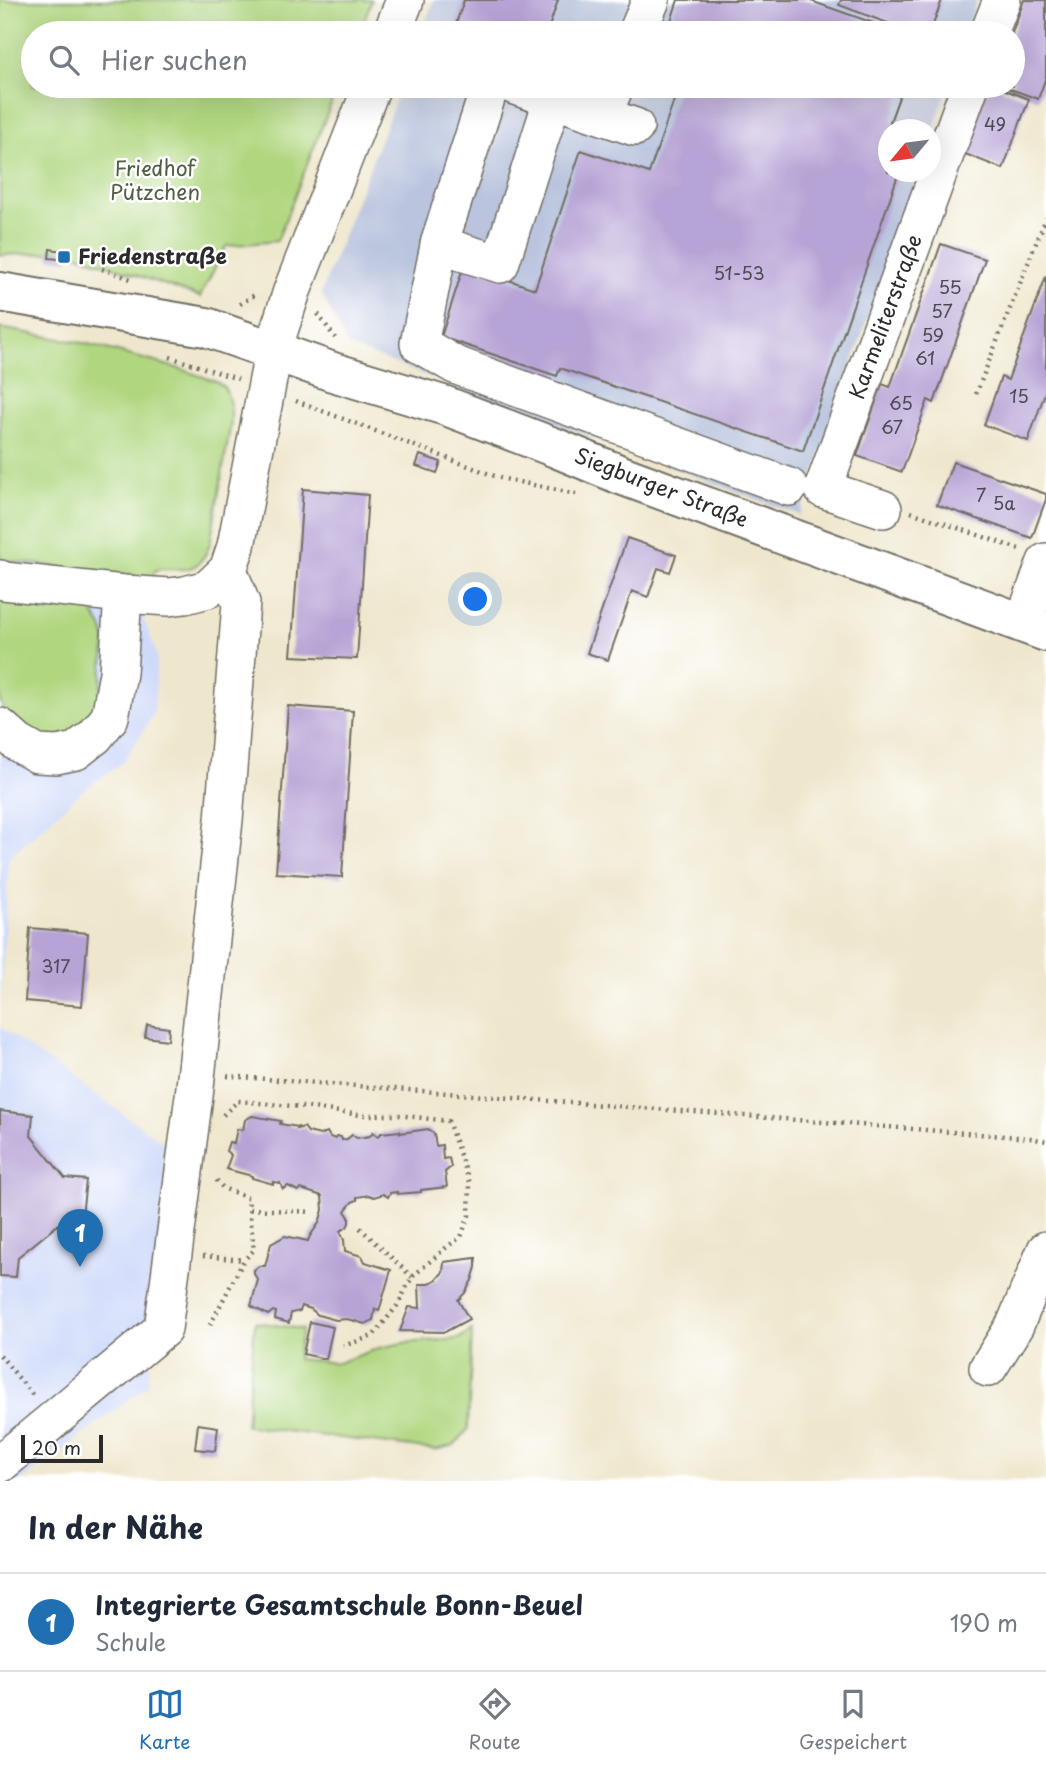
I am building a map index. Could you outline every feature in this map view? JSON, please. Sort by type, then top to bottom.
[{"type":"main road","name":"Siegburger Straße","points":[[0,292],[206,327],[333,372],[446,406],[634,480],[1035,628]]},
{"type":"street","points":[[397,21],[405,0]]},
{"type":"street","points":[[642,21],[651,0]]},
{"type":"street","points":[[994,21],[1002,0]]},
{"type":"street","points":[[0,579],[169,597],[208,589],[228,570],[236,546],[274,350],[288,302],[367,98]]},
{"type":"street","points":[[486,98],[439,245],[419,344],[455,365],[789,487]]},
{"type":"street","points":[[439,245],[500,264],[553,98],[618,109]]},
{"type":"street","name":"Karmeliterstraße","points":[[883,509],[823,489],[966,98]]},
{"type":"street","points":[[1033,555],[1035,628]]},
{"type":"street","points":[[0,1464],[163,1329],[191,1122],[224,820],[241,603],[228,570]]},
{"type":"street","points":[[0,727],[18,743],[37,754],[57,755],[76,751],[95,736],[110,717],[118,673],[123,594]]},
{"type":"street","points":[[988,1368],[1015,1325],[1046,1250]]},
{"type":"path","points":[[976,394],[1046,218]]},
{"type":"path","points":[[236,305],[256,293],[288,302]]},
{"type":"path","points":[[320,411],[500,478]]},
{"type":"path","points":[[883,509],[916,513],[1033,555]]},
{"type":"path","points":[[195,1073],[1046,1141]]},
{"type":"path","points":[[221,1118],[238,1101],[360,1115],[398,1115],[448,1121],[470,1184],[469,1215],[461,1237],[412,1277],[397,1306],[373,1336],[343,1346]]},
{"type":"path","points":[[210,1325],[244,1260],[254,1250],[248,1198],[223,1188],[211,1174]]},
{"type":"path","points":[[250,1209],[313,1212]]},
{"type":"path","points":[[360,1228],[412,1277]]},
{"type":"path","points":[[174,1253],[244,1260]]},
{"type":"path","points":[[0,1355],[53,1420]]},
{"type":"shaded area","points":[[434,0],[977,0],[970,21],[426,21]]},
{"type":"shaded area","points":[[396,98],[944,98],[937,119],[878,119],[878,182],[915,182],[800,515],[348,346],[321,293]]},
{"type":"shaded area","points":[[0,561],[113,573],[138,604],[157,655],[154,713],[122,763],[81,792],[9,858],[0,1006]]},
{"type":"shaded area","points":[[0,1027],[174,1150],[148,1385],[21,1481],[0,1481]]},
{"type":"green space","name":"Friedhof Pützchen","points":[[0,0],[372,0],[364,21],[21,21],[21,98],[333,98],[277,241],[226,246],[200,297],[70,252],[51,249],[50,253],[0,255]]},
{"type":"green space","points":[[0,328],[88,344],[177,368],[215,381],[224,387],[231,408],[231,423],[210,544],[201,561],[190,568],[158,569],[152,578],[0,560]]},
{"type":"green space","points":[[0,593],[89,607],[102,627],[106,640],[99,701],[78,732],[40,741],[5,712],[0,701]]},
{"type":"green space","points":[[255,1322],[302,1329],[297,1359],[338,1363],[379,1348],[403,1343],[458,1339],[472,1330],[468,1429],[455,1445],[435,1450],[246,1426]]},
{"type":"building","points":[[464,0],[558,0],[551,21],[457,21]]},
{"type":"building","points":[[678,0],[808,0],[868,21],[671,21]]},
{"type":"building","points":[[841,0],[942,0],[934,21],[882,21],[839,5]]},
{"type":"building","points":[[1024,0],[1046,0],[1046,77],[1038,99],[1025,94],[1025,21],[1016,21]]},
{"type":"building","points":[[675,98],[899,98],[891,119],[878,119],[878,182],[896,182],[803,451],[560,368],[557,376],[441,337],[464,265],[535,289],[581,150],[649,173]]},
{"type":"building","points":[[980,98],[1029,99],[1003,169],[960,152]]},
{"type":"building","points":[[941,244],[985,259],[934,403],[928,400],[902,472],[857,456],[882,384],[890,387]]},
{"type":"building","points":[[50,249],[70,252],[69,260],[49,258]]},
{"type":"building","points":[[1046,276],[1046,394],[1028,441],[984,425],[1001,377],[1008,380]]},
{"type":"building","points":[[420,455],[441,462],[437,473],[416,466]]},
{"type":"building","points":[[953,462],[1046,494],[1032,538],[937,505]]},
{"type":"building","points":[[303,489],[368,495],[357,659],[291,656]]},
{"type":"building","points":[[627,538],[676,555],[670,572],[658,568],[648,597],[632,591],[608,660],[587,653]]},
{"type":"building","points":[[288,706],[353,711],[342,877],[276,873]]},
{"type":"building","points":[[30,928],[88,933],[82,1006],[25,1001]]},
{"type":"building","points":[[147,1025],[169,1028],[168,1040],[145,1037]]},
{"type":"building","points":[[0,1111],[33,1115],[31,1136],[65,1178],[86,1180],[81,1225],[60,1223],[18,1257],[16,1277],[0,1276]]},
{"type":"building","points":[[252,1116],[281,1121],[280,1124],[298,1127],[297,1129],[304,1127],[308,1132],[320,1135],[327,1132],[330,1137],[341,1137],[342,1140],[352,1135],[357,1138],[370,1136],[373,1132],[378,1136],[381,1133],[428,1129],[434,1134],[436,1146],[442,1145],[443,1159],[449,1158],[451,1167],[445,1172],[447,1187],[421,1192],[390,1193],[388,1197],[383,1194],[357,1197],[345,1211],[349,1223],[340,1231],[345,1251],[362,1256],[365,1262],[391,1270],[379,1311],[375,1309],[373,1320],[365,1324],[347,1319],[336,1320],[318,1315],[302,1306],[300,1311],[291,1313],[289,1323],[275,1319],[276,1312],[268,1315],[251,1306],[258,1280],[254,1270],[265,1266],[271,1244],[285,1236],[308,1241],[323,1210],[322,1196],[288,1186],[283,1189],[280,1183],[273,1184],[226,1169],[231,1155],[226,1151],[229,1142],[234,1143],[237,1129],[243,1130],[245,1120]]},
{"type":"building","points":[[476,1258],[472,1280],[458,1300],[469,1319],[445,1332],[400,1331],[409,1307],[420,1308],[419,1284],[428,1284],[437,1279],[443,1272],[444,1262]]},
{"type":"building","points":[[310,1322],[333,1327],[326,1359],[303,1354]]},
{"type":"building","points":[[198,1424],[218,1427],[215,1451],[195,1449]]},
{"type":"place","name":"Friedenstraße","points":[[64,257]]},
{"type":"place","name":"Integrierte Gesamtschule Bonn-Beuel","points":[[80,1267]]}]
